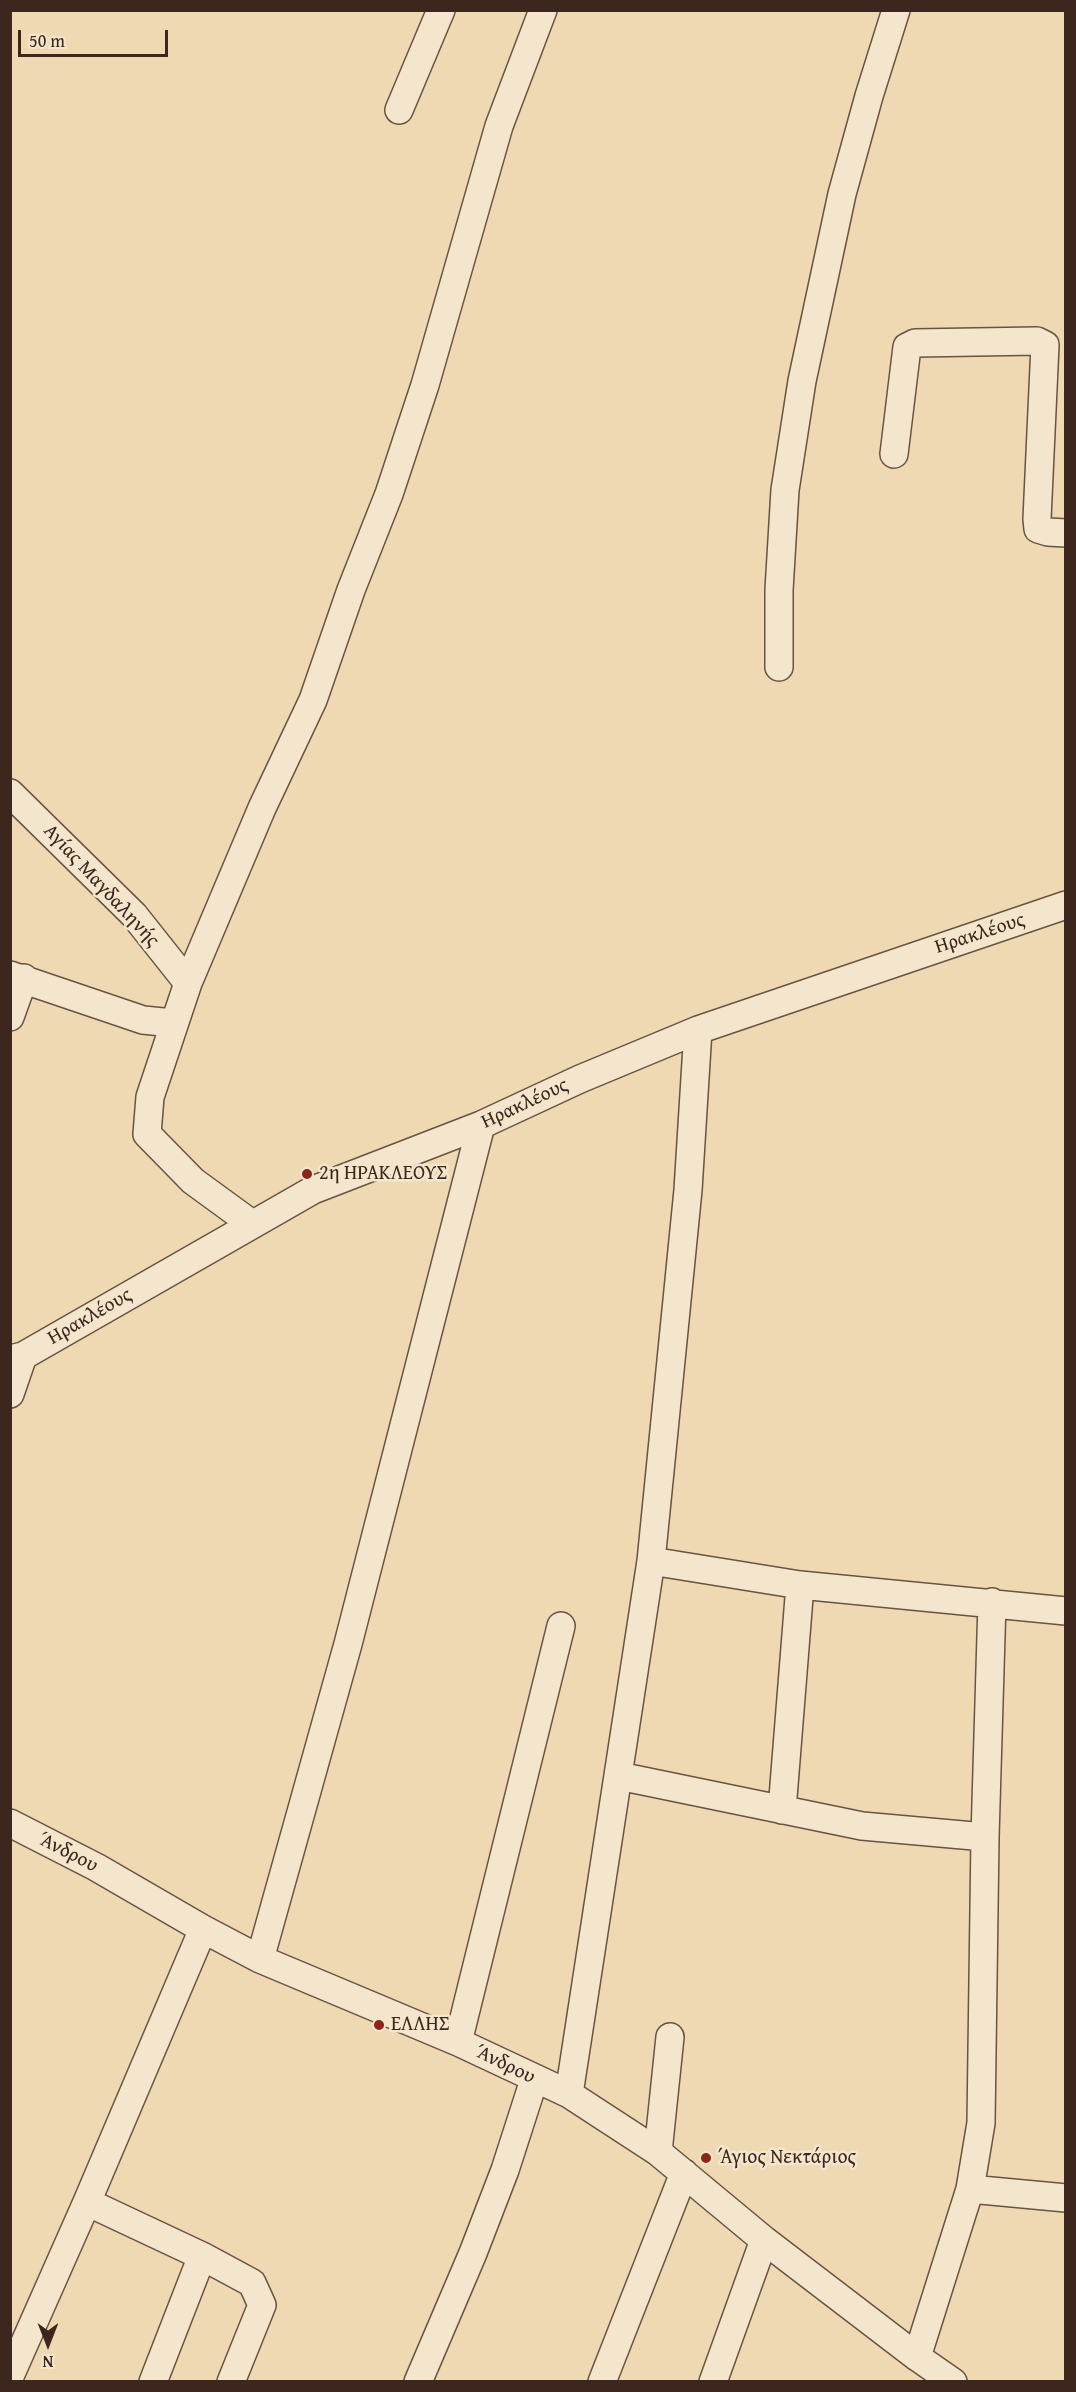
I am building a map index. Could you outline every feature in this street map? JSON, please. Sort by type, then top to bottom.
[{"type":"street","points":[[399,110],[441,10]]},
{"type":"street","points":[[252,1224],[194,1181],[147,1134],[150,1097],[188,983],[262,808],[313,700],[351,590],[389,494],[425,385],[498,126],[543,10]]},
{"type":"street","points":[[779,667],[779,590],[784,490],[802,381],[842,194],[896,10]]},
{"type":"street","points":[[894,454],[907,347],[915,343],[1038,341],[1045,345],[1038,529],[1065,533]]},
{"type":"street","name":"Αγίας Μαγδαληνής","points":[[10,793],[134,915],[188,983]]},
{"type":"street","name":"Ηρακλέους","points":[[17,1357],[313,1190],[481,1125],[580,1079],[698,1030],[1065,905]]},
{"type":"street","points":[[10,1017],[17,976],[143,1020],[173,1023]]},
{"type":"street","points":[[569,2094],[651,1561],[687,1190],[698,1030]]},
{"type":"street","points":[[260,1959],[348,1644],[481,1125]]},
{"type":"street","points":[[10,1394],[17,1357]]},
{"type":"street","points":[[651,1561],[800,1585],[992,1602],[1065,1611]]},
{"type":"street","points":[[782,1810],[800,1585]]},
{"type":"street","points":[[917,2357],[970,2189],[981,2123],[985,1837],[992,1602]]},
{"type":"street","points":[[458,2042],[561,1626]]},
{"type":"street","points":[[619,1776],[862,1826],[985,1837]]},
{"type":"street","name":"Άνδρου","points":[[10,1823],[96,1867],[260,1959],[458,2042],[534,2080],[569,2094],[658,2152],[764,2240],[953,2382]]},
{"type":"street","points":[[10,2376],[203,1929]]},
{"type":"street","points":[[658,2152],[670,2037]]},
{"type":"street","points":[[418,2382],[473,2253],[505,2170],[534,2080]]},
{"type":"street","points":[[602,2382],[684,2173]]},
{"type":"street","points":[[970,2189],[1065,2198]]},
{"type":"street","points":[[87,2202],[202,2256],[252,2283],[262,2306],[231,2382]]},
{"type":"street","points":[[713,2382],[764,2240]]},
{"type":"street","points":[[153,2382],[202,2256]]},
{"type":"place","name":"2η ΗΡΑΚΛΕΟΥΣ","points":[[307,1174]]},
{"type":"place","name":"ΕΛΛΗΣ","points":[[379,2025]]},
{"type":"place","name":"Άγιος Νεκτάριος","points":[[706,2158]]}]
